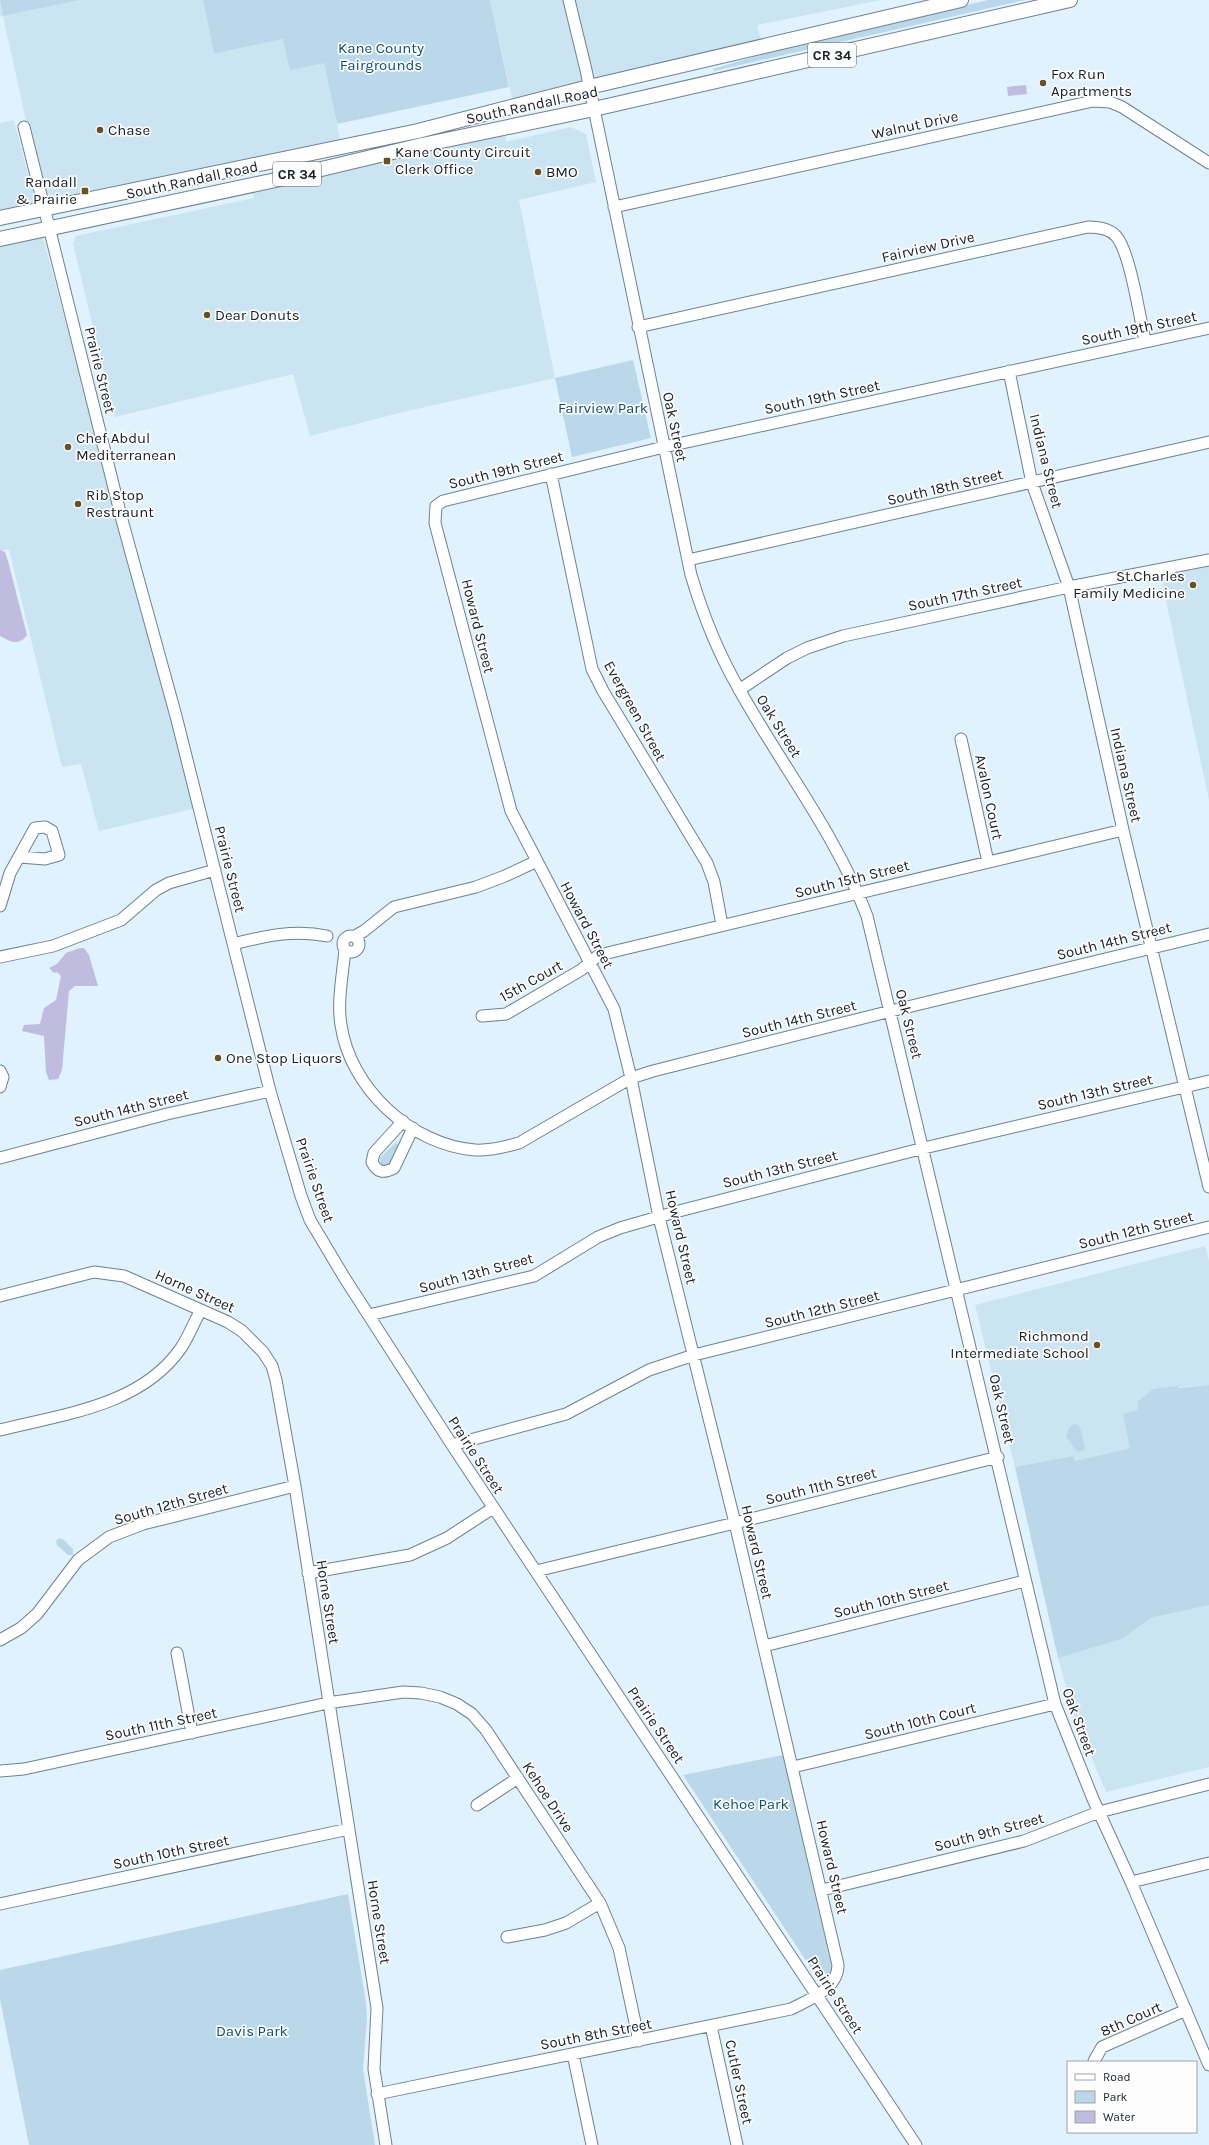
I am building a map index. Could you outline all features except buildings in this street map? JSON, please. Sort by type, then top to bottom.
[{"type":"main road","name":"CR 34","points":[[937,3],[961,0]]},
{"type":"main road","name":"South Randall Road","points":[[0,239],[427,144],[594,109],[1070,0]]},
{"type":"main road","name":"South Randall Road","points":[[0,218],[418,131],[589,87],[937,3]]},
{"type":"street","name":"Oak Street","points":[[569,0],[594,109],[638,327],[688,560],[702,610],[711,633],[739,690],[825,830],[858,893],[872,934],[891,1011],[998,1457],[1025,1581],[1055,1704],[1065,1732],[1099,1812],[1186,2010],[1206,2051],[1209,2065]]},
{"type":"street","name":"Walnut Drive","points":[[614,207],[1093,101],[1110,102],[1122,107],[1209,163]]},
{"type":"street","name":"Prairie Street","points":[[24,127],[122,520],[176,716],[216,870],[270,1091],[301,1196],[310,1220],[369,1316],[493,1508],[818,1995],[916,2145]]},
{"type":"street","name":"Fairview Drive","points":[[638,327],[1088,227],[1099,227],[1109,230],[1116,236],[1124,248],[1145,341]]},
{"type":"street","name":"South 19th Street","points":[[443,501],[664,447],[1209,328]]},
{"type":"street","name":"Indiana Street","points":[[1009,371],[1032,483],[1069,587],[1123,830],[1209,1187]]},
{"type":"street","name":"South 18th Street","points":[[688,560],[1209,442]]},
{"type":"street","name":"Evergreen Street","points":[[551,474],[592,669],[603,691],[707,863],[714,882],[722,925]]},
{"type":"street","name":"Howard Street","points":[[443,501],[435,508],[435,523],[511,811],[614,1008],[631,1078],[659,1217],[735,1523],[822,1890],[838,1965],[838,1975],[835,1981],[818,1995]]},
{"type":"street","name":"South 17th Street","points":[[739,690],[787,658],[807,648],[843,636],[1069,587],[1209,560]]},
{"type":"street","name":"Avalon Court","points":[[961,739],[988,862]]},
{"type":"street","name":"South 15th Street","points":[[590,962],[599,954],[1123,830]]},
{"type":"street","points":[[0,906],[10,873],[20,857]]},
{"type":"street","points":[[233,944],[289,933],[309,932],[351,944],[375,921],[394,907],[405,903],[476,887],[506,876],[537,861]]},
{"type":"street","points":[[0,957],[53,946],[121,920],[156,890],[169,883],[216,870]]},
{"type":"street","name":"South 14th Street","points":[[351,944],[344,972],[340,1024],[349,1056],[366,1087],[394,1115],[430,1139],[450,1146],[475,1150],[503,1148],[534,1136],[631,1078],[891,1011],[1209,934]]},
{"type":"street","name":"15th Court","points":[[482,1016],[506,1014],[581,970],[590,962]]},
{"type":"street","points":[[0,1071],[4,1077],[0,1087]]},
{"type":"street","name":"South 13th Street","points":[[369,1316],[534,1276],[598,1237],[620,1228],[659,1217],[924,1148],[1209,1081]]},
{"type":"street","name":"South 14th Street","points":[[0,1158],[167,1114],[270,1091]]},
{"type":"street","points":[[403,1121],[374,1153],[372,1162],[376,1169],[382,1172],[394,1168],[413,1128]]},
{"type":"street","name":"South 12th Street","points":[[452,1445],[566,1414],[649,1370],[694,1355],[958,1291],[1209,1227]]},
{"type":"street","name":"Horne Street","points":[[0,1296],[94,1272],[105,1272],[124,1276],[228,1322],[255,1342],[272,1366],[276,1380],[295,1486],[377,2008],[374,2069],[386,2145]]},
{"type":"street","points":[[0,1430],[100,1404],[123,1396],[140,1387],[160,1372],[182,1347],[201,1310]]},
{"type":"street","name":"South 11th Street","points":[[536,1571],[998,1457]]},
{"type":"street","name":"South 12th Street","points":[[0,1640],[21,1628],[37,1614],[78,1560],[109,1537],[143,1524],[295,1486]]},
{"type":"street","points":[[308,1573],[410,1555],[447,1538],[493,1508]]},
{"type":"street","name":"South 10th Street","points":[[764,1646],[1025,1581]]},
{"type":"street","points":[[176,1653],[192,1733]]},
{"type":"street","name":"Kehoe Drive","points":[[328,1703],[403,1692],[421,1693],[440,1697],[457,1704],[472,1714],[486,1730],[600,1903],[619,1948],[639,2041]]},
{"type":"street","name":"South 11th Street","points":[[0,1771],[24,1768],[328,1703]]},
{"type":"street","name":"South 10th Court","points":[[793,1767],[1055,1704]]},
{"type":"street","points":[[477,1805],[518,1778]]},
{"type":"street","name":"South 9th Street","points":[[822,1890],[1024,1841],[1099,1812],[1209,1784]]},
{"type":"street","name":"South 10th Street","points":[[0,1904],[349,1829]]},
{"type":"street","points":[[1131,1882],[1209,1863]]},
{"type":"street","points":[[507,1937],[545,1930],[566,1923],[600,1903]]},
{"type":"street","name":"South 8th Street","points":[[377,2094],[791,2009],[818,1995]]},
{"type":"street","name":"8th Court","points":[[1094,2061],[1102,2047],[1186,2010]]},
{"type":"street","name":"Cutler Street","points":[[711,2026],[737,2145]]},
{"type":"street","points":[[573,2054],[592,2145]]},
{"type":"shaded area","points":[[80,0],[203,0],[214,54],[283,39],[324,63],[341,144],[45,207],[3,16]]},
{"type":"shaded area","points":[[490,0],[566,0],[585,83],[513,102]]},
{"type":"shaded area","points":[[574,0],[881,0],[757,25],[761,41],[593,80]]},
{"type":"shaded area","points":[[0,3],[3,16],[0,17]]},
{"type":"shaded area","points":[[14,120],[37,209],[0,216],[0,123]]},
{"type":"shaded area","points":[[571,127],[586,134],[596,182],[519,200],[555,378],[403,412],[310,436],[293,374],[115,417],[73,244],[76,236],[254,198],[252,189],[505,133],[506,142]]},
{"type":"shaded area","points":[[42,234],[196,808],[99,831],[81,764],[62,767],[9,549],[0,551],[0,242]]},
{"type":"shaded area","points":[[1209,563],[1209,800],[1160,573]]},
{"type":"shaded area","name":"Richmond Intermediate School","points":[[1205,1246],[1209,1261],[1209,1385],[1153,1389],[1137,1402],[1138,1410],[1130,1448],[1075,1461],[1073,1456],[1015,1467],[975,1305]]},
{"type":"shaded area","points":[[1209,1605],[1209,1767],[1106,1792],[1075,1718],[1058,1658],[1122,1639],[1151,1618]]},
{"type":"green space","points":[[0,0],[80,0],[3,16]]},
{"type":"green space","name":"Kane County Fairgrounds","points":[[203,0],[490,0],[509,87],[337,124],[324,63],[290,70],[283,39],[214,54]]},
{"type":"green space","points":[[988,0],[1025,0],[714,71],[713,69],[773,51]]},
{"type":"green space","name":"Fairview Park","points":[[633,360],[651,438],[572,457],[555,378]]},
{"type":"green space","points":[[396,1142],[398,1145],[389,1165],[386,1167],[381,1166],[380,1158]]},
{"type":"green space","points":[[1209,1385],[1209,1605],[1151,1618],[1122,1639],[1058,1658],[1015,1467],[1073,1456],[1075,1461],[1130,1448],[1123,1414],[1138,1410],[1137,1402],[1153,1389],[1178,1386],[1179,1388]]},
{"type":"green space","points":[[1076,1424],[1081,1429],[1085,1450],[1077,1452],[1066,1436],[1070,1426]]},
{"type":"green space","points":[[59,1538],[63,1539],[73,1549],[73,1555],[68,1555],[57,1545],[56,1541]]},
{"type":"green space","name":"Kehoe Park","points":[[783,1755],[833,1972],[831,1977],[819,1977],[811,1968],[683,1775]]},
{"type":"green space","name":"Davis Park","points":[[348,1894],[366,2003],[367,2019],[363,2069],[375,2145],[29,2145],[0,1999],[0,1970]]},
{"type":"water","points":[[1026,85],[1027,94],[1008,96],[1007,87]]},
{"type":"water","points":[[0,550],[5,552],[8,561],[27,635],[18,642],[8,640],[0,636]]},
{"type":"water","points":[[84,948],[89,955],[98,986],[75,986],[69,991],[62,1070],[58,1079],[49,1080],[46,1072],[44,1036],[22,1031],[24,1025],[40,1024],[44,1008],[56,1000],[61,976],[57,972],[54,973],[49,968],[57,964],[66,953]]},
{"type":"place","name":"Fox Run Apartments","points":[[1043,83]]},
{"type":"place","name":"Chase","points":[[100,130]]},
{"type":"place","name":"Kane County Circuit Clerk Office","points":[[387,161]]},
{"type":"place","name":"BMO","points":[[538,172]]},
{"type":"place","name":"Randall & Prairie","points":[[85,191]]},
{"type":"place","name":"Dear Donuts","points":[[207,315]]},
{"type":"place","name":"Chef Abdul Mediterranean","points":[[68,447]]},
{"type":"place","name":"Rib Stop Restraunt","points":[[78,504]]},
{"type":"place","name":"St.Charles Family Medicine","points":[[1193,585]]},
{"type":"place","name":"One Stop Liquors","points":[[218,1058]]},
{"type":"place","name":"Richmond Intermediate School","points":[[1097,1345]]}]
